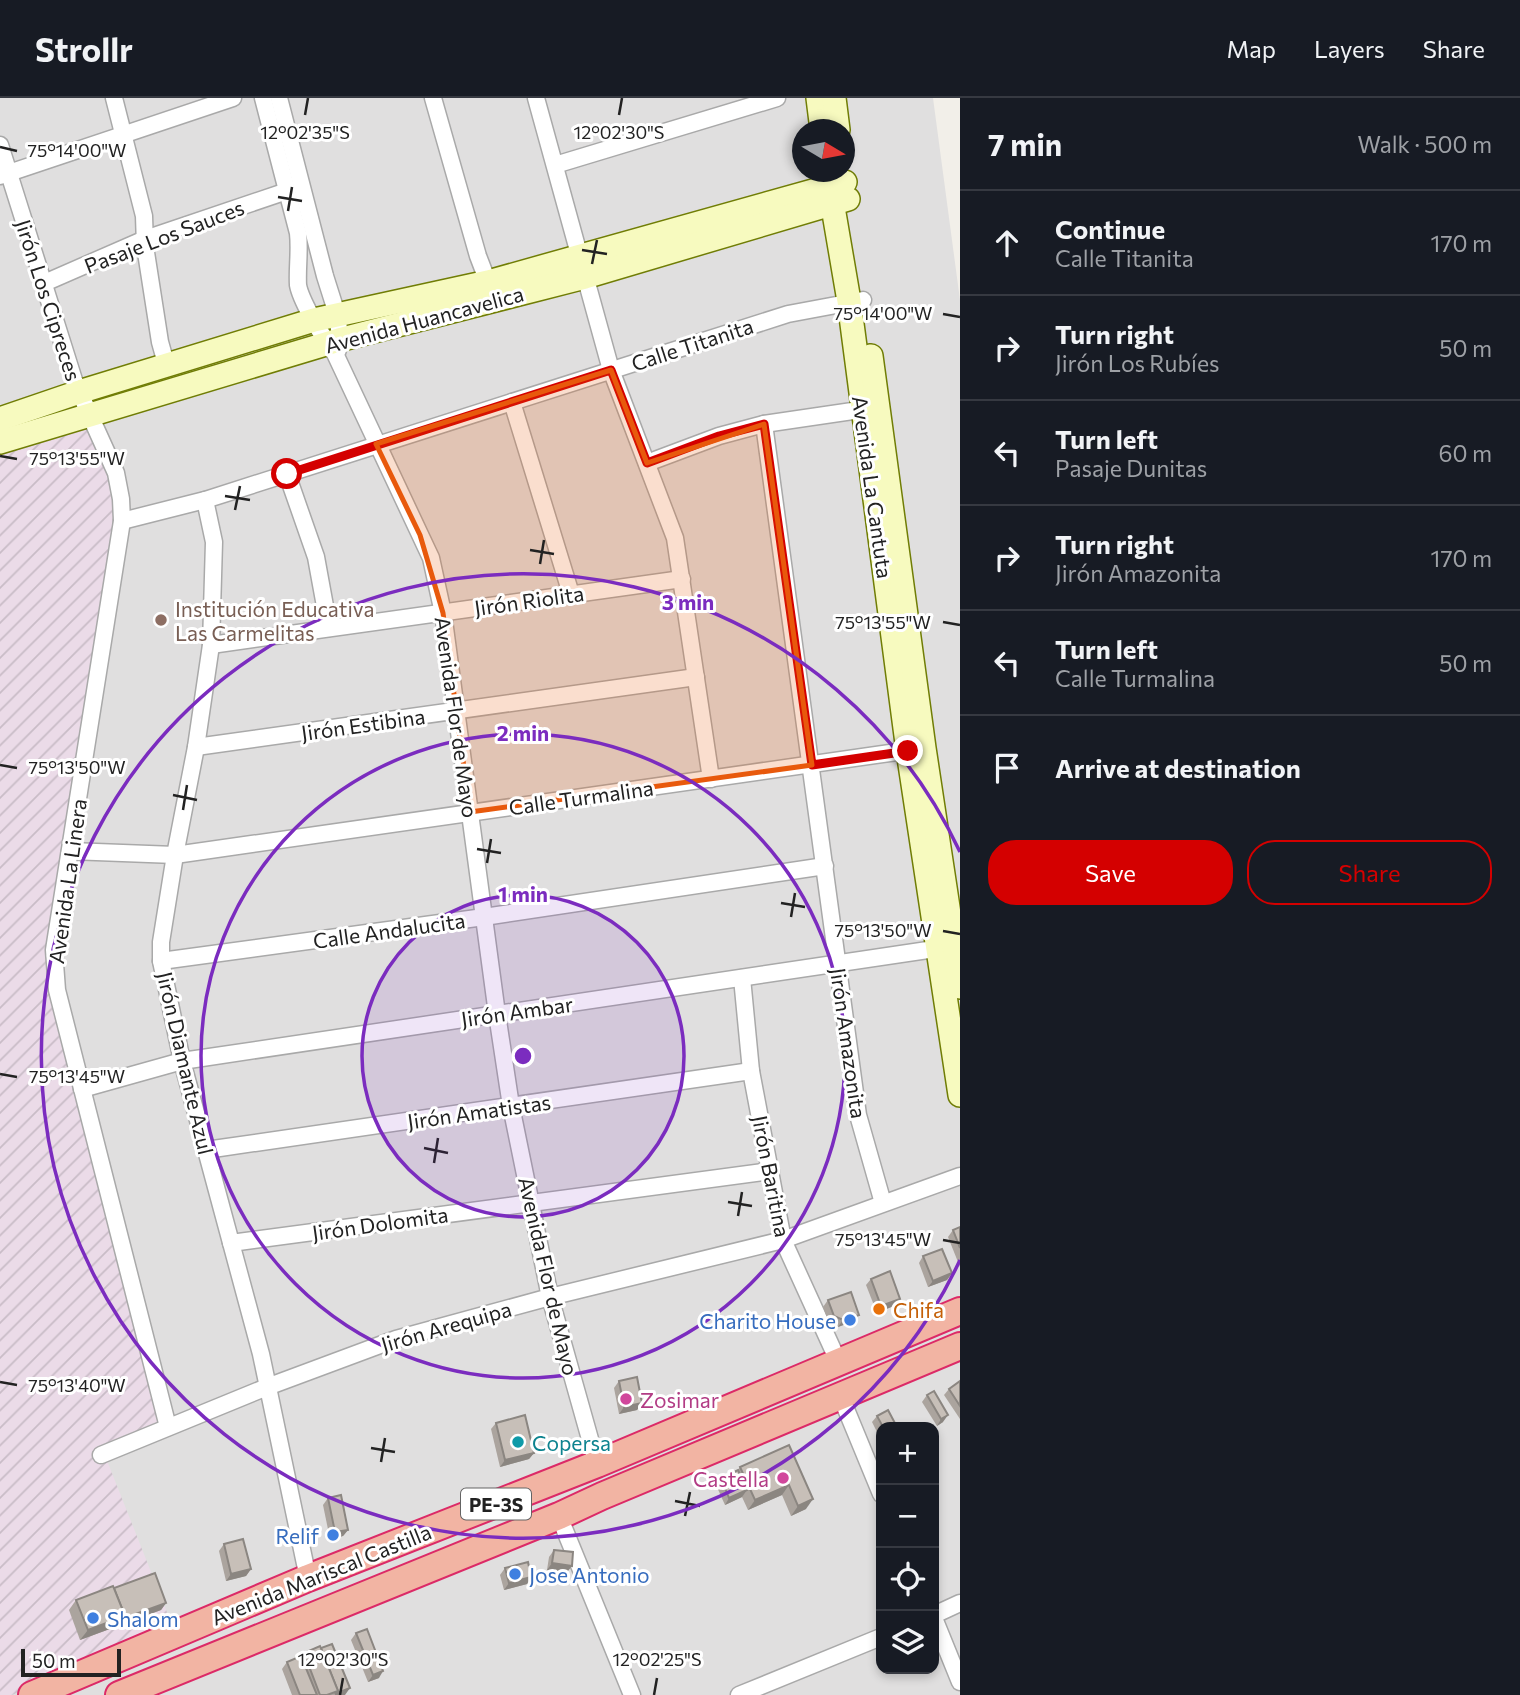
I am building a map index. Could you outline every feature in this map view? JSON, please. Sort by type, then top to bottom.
[{"type":"highway","name":"Avenida Mariscal Castilla","points":[[32,1695],[309,1578],[597,1464],[960,1311]]},
{"type":"highway","name":"Avenida Mariscal Castilla","points":[[119,1695],[559,1516],[960,1346]]},
{"type":"main road","points":[[818,98],[821,119]]},
{"type":"main road","points":[[834,98],[837,119]]},
{"type":"main road","name":"Avenida Huancavelica","points":[[0,442],[90,414],[335,347],[492,291],[583,267],[838,186]]},
{"type":"main road","name":"Avenida La Cantuta","points":[[838,186],[946,948],[960,1095]]},
{"type":"main road","name":"Avenida Huancavelica","points":[[0,419],[79,392],[337,314],[492,291]]},
{"type":"main road","name":"Avenida La Cantuta","points":[[946,948],[960,987]]},
{"type":"street","points":[[114,98],[144,216],[160,342],[167,367]]},
{"type":"street","points":[[4,174],[233,98]]},
{"type":"street","name":"Avenida Flor de Mayo","points":[[263,98],[300,252],[300,294],[316,327],[335,347],[376,444],[431,558],[443,613],[496,1014],[511,1106],[550,1297],[597,1464]]},
{"type":"street","name":"Avenida Flor de Mayo","points":[[279,98],[337,314],[335,347]]},
{"type":"street","points":[[433,98],[492,291]]},
{"type":"street","points":[[536,98],[611,370],[675,538],[712,779]]},
{"type":"street","points":[[555,164],[778,98]]},
{"type":"street","name":"Jirón Los Cipreces","points":[[0,145],[4,174],[79,392],[90,414]]},
{"type":"street","name":"Pasaje Los Sauces","points":[[42,284],[145,240],[287,191]]},
{"type":"street","name":"Calle Titanita","points":[[122,521],[205,500],[788,314],[856,301]]},
{"type":"street","points":[[512,402],[571,594]]},
{"type":"street","points":[[647,463],[719,436],[764,424],[871,408]]},
{"type":"street","name":"Avenida La Linera","points":[[90,414],[116,473],[122,521],[54,950],[54,970],[168,1427]]},
{"type":"street","name":"Jirón Amazonita","points":[[764,424],[858,1115],[883,1203]]},
{"type":"street","points":[[287,474],[316,557],[329,628]]},
{"type":"street","name":"Jirón Diamante Azul","points":[[205,500],[214,542],[211,645],[197,747],[175,855],[161,961],[182,1061],[261,1354],[309,1578]]},
{"type":"street","name":"Jirón Riolita","points":[[211,645],[681,579]]},
{"type":"street","name":"Jirón Estibina","points":[[197,747],[696,677]]},
{"type":"street","name":"Calle Turmalina","points":[[70,851],[175,855],[916,749]]},
{"type":"street","name":"Calle Andalucita","points":[[161,961],[484,917],[825,866]]},
{"type":"street","name":"Jirón Ambar","points":[[82,1088],[182,1061],[946,948]]},
{"type":"street","name":"Jirón Baritina","points":[[742,978],[751,1071],[783,1240],[839,1363]]},
{"type":"street","name":"Jirón Amatistas","points":[[206,1150],[751,1071]]},
{"type":"street","name":"Jirón Dolomita","points":[[231,1243],[771,1171]]},
{"type":"street","name":"Jirón Arequipa","points":[[101,1455],[267,1387],[396,1339],[550,1297],[783,1240],[960,1176]]},
{"type":"street","points":[[841,1397],[877,1485]]},
{"type":"street","points":[[559,1516],[632,1695]]},
{"type":"street","points":[[939,1614],[960,1603]]},
{"type":"street","points":[[939,1630],[960,1682]]},
{"type":"street","points":[[739,1695],[761,1691],[876,1639]]},
{"type":"highlighted area","points":[[611,370],[647,463],[764,424],[812,765],[470,812],[443,613],[420,535],[376,444]]},
{"type":"shaded area","points":[[0,98],[933,98],[960,300],[960,1695],[0,1695]]},
{"type":"shaded area","points":[[90,419],[105,463],[116,525],[48,951],[162,1424],[106,1458],[172,1625],[12,1695],[0,1695],[0,447]]},
{"type":"building","points":[[960,1227],[960,1248],[953,1230]]},
{"type":"building","points":[[942,1249],[952,1273],[933,1281],[923,1256]]},
{"type":"building","points":[[890,1271],[900,1299],[881,1306],[871,1279]]},
{"type":"building","points":[[851,1292],[859,1315],[843,1320],[834,1316],[828,1300]]},
{"type":"building","points":[[637,1377],[642,1403],[624,1407],[619,1381]]},
{"type":"building","points":[[960,1381],[960,1406],[949,1389]]},
{"type":"building","points":[[934,1391],[948,1415],[941,1419],[927,1395]]},
{"type":"building","points":[[888,1410],[894,1422],[880,1422],[877,1416]]},
{"type":"building","points":[[525,1415],[534,1453],[505,1460],[496,1423]]},
{"type":"building","points":[[789,1445],[813,1499],[798,1506],[789,1485],[755,1500],[740,1467]]},
{"type":"building","points":[[738,1470],[747,1490],[729,1498],[721,1478]]},
{"type":"building","points":[[341,1495],[348,1530],[335,1532],[328,1498]]},
{"type":"building","points":[[243,1539],[251,1569],[231,1574],[224,1544]]},
{"type":"building","points":[[554,1550],[573,1552],[572,1566],[552,1563]]},
{"type":"building","points":[[528,1562],[531,1577],[509,1583],[505,1568]]},
{"type":"building","points":[[155,1573],[166,1603],[122,1619],[125,1616],[114,1588]]},
{"type":"building","points":[[113,1586],[125,1616],[88,1630],[76,1600]]},
{"type":"building","points":[[367,1629],[383,1671],[373,1675],[356,1633]]},
{"type":"building","points":[[332,1644],[350,1688],[335,1694],[338,1691],[321,1648]]},
{"type":"building","points":[[320,1646],[338,1691],[327,1695],[320,1695],[304,1653]]},
{"type":"building","points":[[301,1656],[317,1695],[300,1695],[287,1662]]},
{"type":"place","name":"Institución Educativa Las Carmelitas","points":[[161,620]]},
{"type":"place","name":"Chifa","points":[[879,1309]]},
{"type":"place","name":"Charito House","points":[[850,1320]]},
{"type":"place","name":"Zosimar","points":[[626,1399]]},
{"type":"place","name":"Copersa","points":[[518,1442]]},
{"type":"place","name":"Castella","points":[[783,1478]]},
{"type":"place","name":"Relif","points":[[333,1535]]},
{"type":"place","name":"Jose Antonio","points":[[515,1574]]},
{"type":"place","name":"Shalom","points":[[93,1618]]},
{"type":"route","points":[[287,474],[611,370],[647,463],[719,436],[764,424],[812,765],[908,751]]}]
